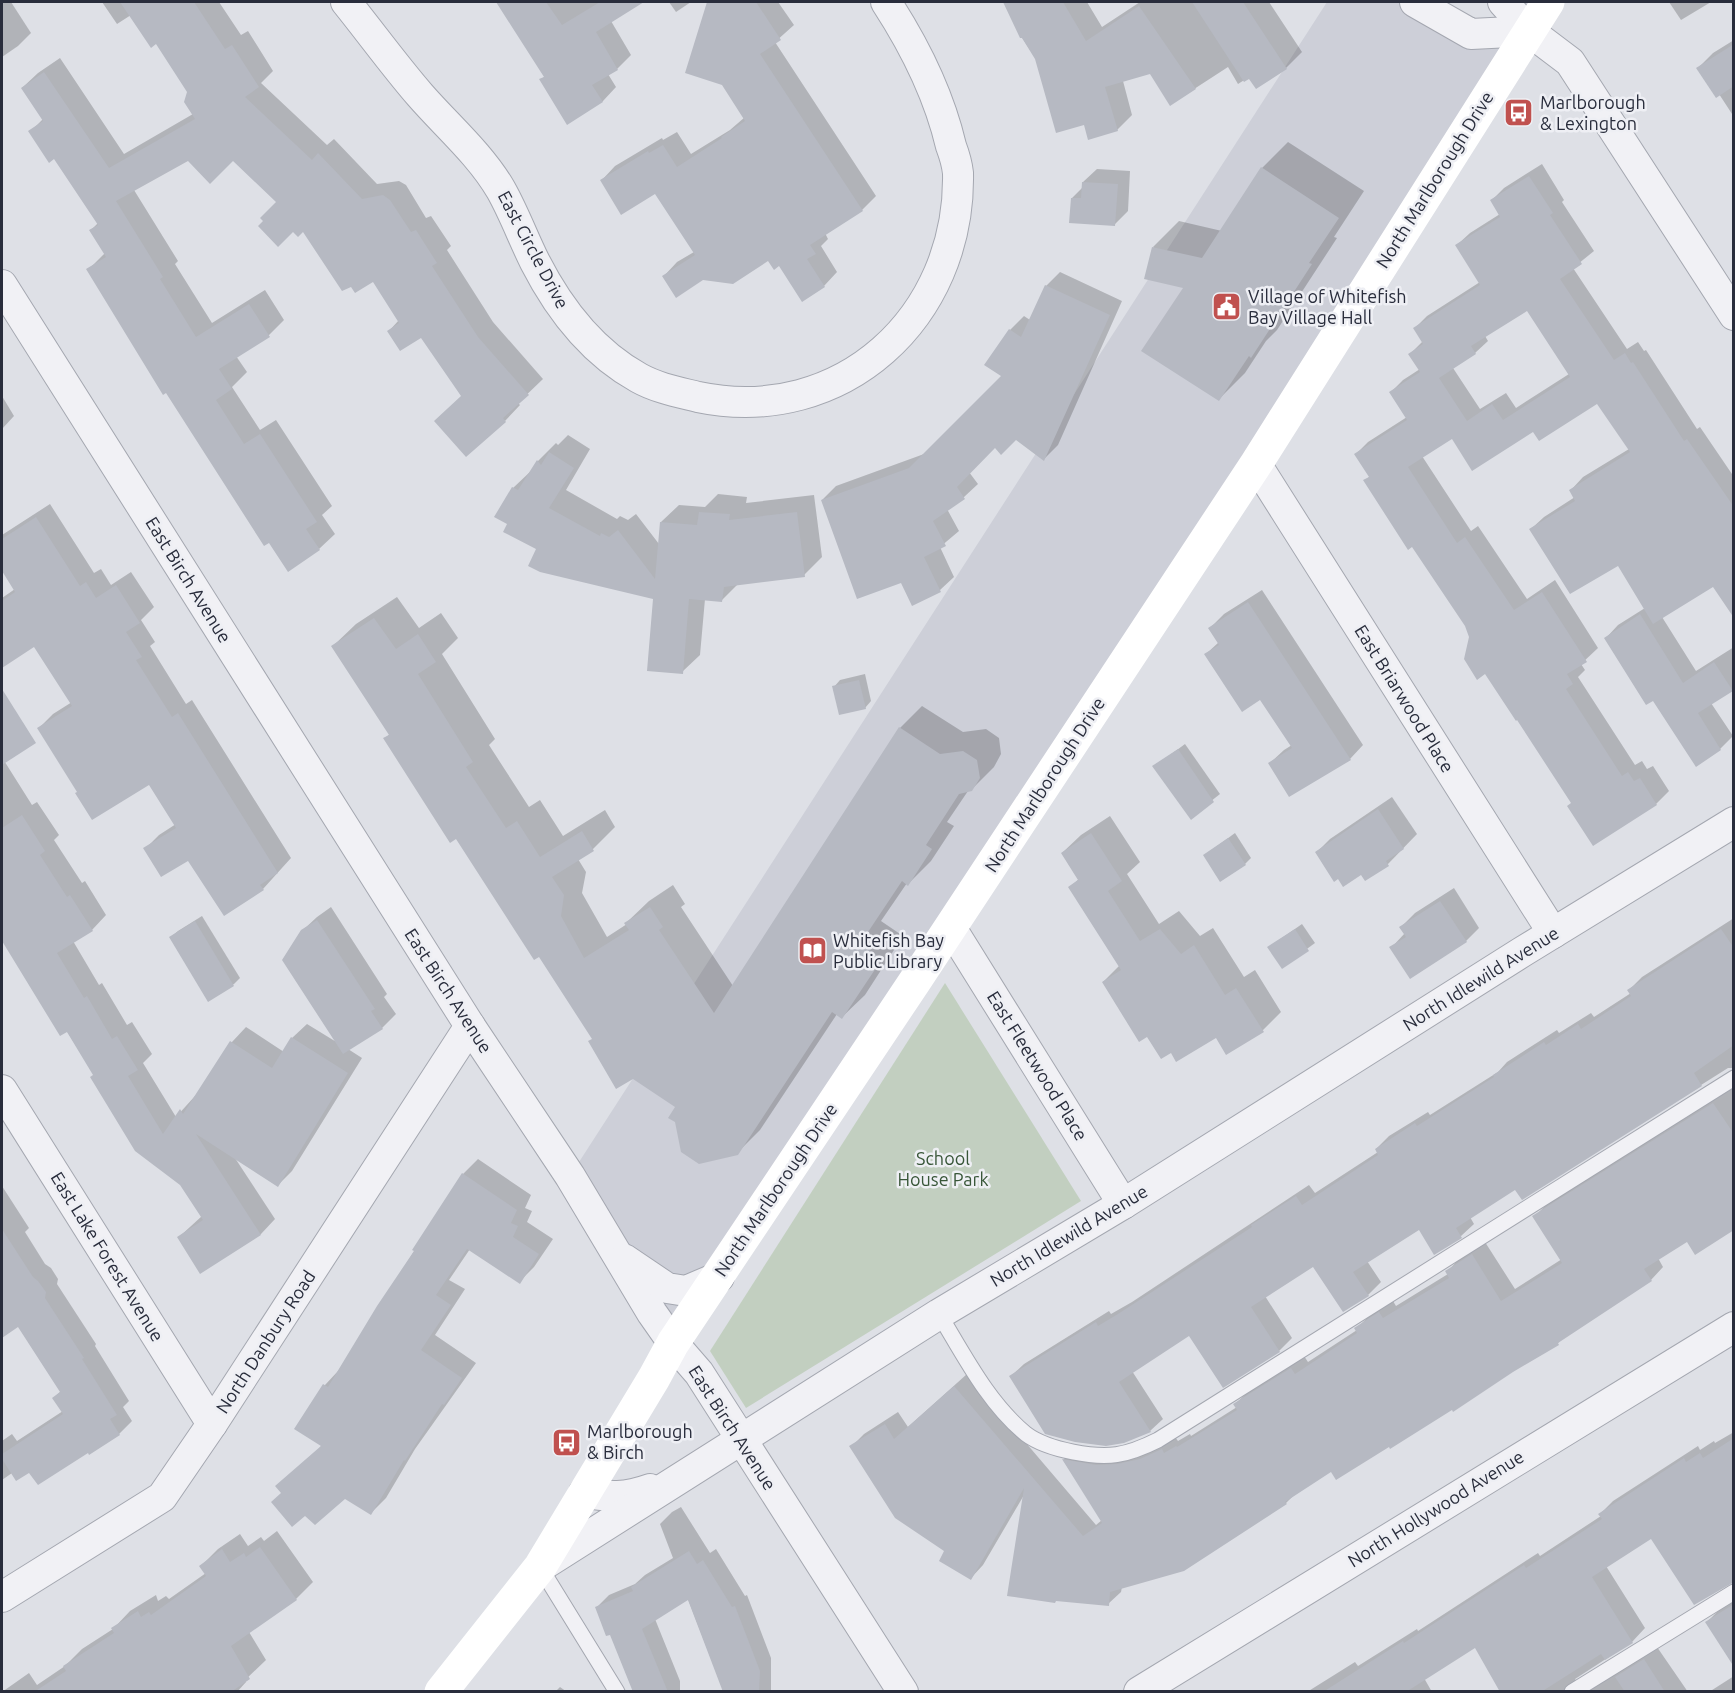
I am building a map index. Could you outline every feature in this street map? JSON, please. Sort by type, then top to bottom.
[{"type":"street","name":"East Circle Drive","points":[[346,2],[419,94],[476,155],[501,190],[535,263],[563,310],[598,350],[640,379],[672,391],[716,400],[758,402],[797,395],[833,384],[867,364],[892,344],[911,322],[940,271],[955,222],[958,170],[944,118],[922,68],[886,2]]},
{"type":"street","points":[[1415,2],[1471,34],[1529,31]]},
{"type":"street","points":[[1503,2],[1529,31],[1570,62],[1734,315]]},
{"type":"street","name":"North Marlborough Drive","points":[[540,1567],[673,1343],[951,928],[1256,464],[1548,2]]},
{"type":"street","name":"East Birch Avenue","points":[[2,285],[470,1026],[570,1176],[651,1313],[699,1373],[903,1692]]},
{"type":"street","name":"East Briarwood Place","points":[[1256,464],[1553,933]]},
{"type":"street","name":"North Idlewild Avenue","points":[[441,1692],[540,1567],[939,1314],[1123,1203],[1734,822]]},
{"type":"street","name":"East Fleetwood Place","points":[[951,928],[1123,1203]]},
{"type":"street","name":"North Danbury Road","points":[[2,1597],[162,1497],[212,1424],[470,1026]]},
{"type":"street","name":"East Lake Forest Avenue","points":[[2,1090],[212,1424]]},
{"type":"street","points":[[617,1254],[667,1288],[686,1291],[719,1277]]},
{"type":"street","name":"North Hollywood Avenue","points":[[1138,1692],[1734,1327]]},
{"type":"street","points":[[584,1493],[612,1498],[634,1495],[684,1476]]},
{"type":"lane","points":[[939,1314],[995,1403],[1027,1435],[1060,1450],[1097,1457],[1133,1452],[1168,1433],[1734,1078]]},
{"type":"lane","points":[[540,1567],[617,1692]]},
{"type":"lane","points":[[1572,1692],[1734,1592]]},
{"type":"shaded area","points":[[1327,2],[1415,2],[1471,34],[1528,31],[1503,2],[1548,2],[673,1343],[570,1176]]},
{"type":"green space","name":"School House Park","points":[[945,983],[1081,1201],[746,1408],[710,1351]]},
{"type":"building","points":[[120,2],[194,2],[225,49],[232,45],[259,87],[245,97],[312,160],[318,153],[362,199],[383,195],[390,200],[411,232],[416,230],[437,263],[432,266],[478,337],[529,395],[503,418],[506,422],[466,457],[434,421],[461,396],[421,338],[400,351],[387,331],[399,323],[373,282],[355,293],[351,287],[342,291],[303,232],[298,237],[293,232],[278,247],[258,226],[263,221],[260,218],[276,202],[233,161],[210,184],[188,161],[116,201],[163,277],[160,279],[196,337],[249,304],[270,337],[219,369],[232,389],[216,400],[244,444],[260,434],[317,522],[306,529],[320,550],[288,572],[269,543],[264,546],[166,393],[163,395],[86,269],[106,257],[89,230],[98,225],[54,159],[49,163],[28,131],[43,121],[21,88],[44,72],[109,168],[195,119],[184,102],[187,92],[156,44],[151,48]]},
{"type":"building","points":[[496,2],[546,2],[562,25],[600,2],[644,2],[596,32],[618,70],[592,85],[603,102],[567,125],[539,79],[544,77]]},
{"type":"building","points":[[707,2],[756,2],[781,40],[760,54],[863,211],[810,245],[816,254],[807,259],[825,287],[802,302],[779,266],[774,270],[768,261],[733,284],[703,280],[676,298],[662,276],[695,255],[655,194],[621,215],[600,180],[648,151],[649,153],[663,145],[677,167],[745,121],[722,85],[685,73]]},
{"type":"building","points":[[1003,2],[1063,2],[1086,41],[1139,6],[1196,89],[1170,106],[1150,74],[1105,87],[1118,131],[1088,140],[1084,125],[1056,133],[1035,59],[1020,38]]},
{"type":"building","points":[[1192,2],[1243,2],[1287,69],[1256,89],[1249,79],[1244,82]]},
{"type":"building","points":[[1734,44],[1734,86],[1716,98],[1696,68]]},
{"type":"building","name":"Village of Whitefish Bay Village Hall","points":[[1261,167],[1339,218],[1251,358],[1249,356],[1219,401],[1141,351],[1183,288],[1144,279],[1152,247],[1202,258]]},
{"type":"building","points":[[1529,176],[1553,213],[1550,215],[1582,264],[1560,279],[1614,360],[1625,353],[1631,363],[1633,362],[1684,441],[1687,439],[1734,507],[1734,618],[1713,587],[1653,624],[1618,566],[1570,594],[1529,529],[1575,501],[1569,490],[1630,452],[1597,404],[1539,441],[1533,432],[1472,471],[1452,439],[1408,467],[1457,543],[1465,537],[1514,610],[1542,592],[1587,662],[1567,674],[1573,684],[1566,689],[1622,776],[1628,772],[1634,781],[1640,778],[1657,805],[1593,846],[1567,806],[1571,803],[1517,720],[1485,674],[1477,680],[1464,659],[1469,637],[1465,626],[1412,547],[1408,550],[1363,480],[1369,477],[1354,454],[1407,420],[1389,392],[1420,372],[1408,354],[1423,344],[1413,328],[1480,285],[1455,245],[1500,217],[1490,200]],"holes":[[[1527,311],[1570,377],[1503,420],[1492,404],[1467,421],[1439,378],[1476,354],[1471,346]]]},
{"type":"building","points":[[1082,182],[1118,184],[1115,226],[1069,223],[1071,198],[1081,198]]},
{"type":"building","points":[[1045,285],[1110,315],[1044,461],[1016,440],[1001,455],[995,448],[957,487],[965,499],[933,521],[946,546],[924,557],[941,592],[912,606],[901,583],[857,599],[821,500],[909,468],[1001,376],[984,365],[1009,329],[1021,337]]},
{"type":"building","points":[[549,452],[574,468],[549,508],[600,536],[601,533],[609,537],[618,530],[655,579],[660,522],[697,525],[699,512],[730,514],[729,520],[797,512],[805,577],[724,587],[722,602],[689,599],[683,674],[647,671],[653,599],[540,572],[528,566],[536,549],[503,532],[507,524],[494,517],[512,487],[518,490],[537,460],[541,465]]},
{"type":"building","points":[[36,517],[80,586],[86,582],[96,598],[116,585],[140,623],[126,632],[142,657],[136,660],[172,717],[178,713],[278,873],[260,885],[264,890],[224,916],[188,861],[161,877],[143,848],[176,828],[149,785],[92,820],[37,728],[72,706],[34,647],[2,668],[2,601],[15,592],[2,571],[2,539]]},
{"type":"building","points":[[1248,602],[1351,760],[1289,797],[1268,763],[1292,748],[1260,700],[1242,712],[1204,654],[1219,645],[1208,628]]},
{"type":"building","points":[[1640,614],[1683,683],[1714,662],[1733,691],[1698,713],[1721,750],[1696,767],[1653,701],[1646,705],[1604,638]]},
{"type":"building","points":[[374,618],[396,649],[418,634],[436,662],[418,674],[473,762],[466,767],[506,828],[517,821],[540,857],[582,831],[594,851],[552,877],[564,895],[561,916],[584,958],[629,930],[624,923],[650,907],[663,927],[659,930],[714,1013],[899,727],[940,754],[963,751],[977,760],[980,778],[972,791],[959,794],[926,845],[932,849],[908,886],[902,881],[860,944],[882,959],[842,1019],[832,1012],[738,1155],[699,1164],[681,1152],[675,1122],[668,1118],[675,1107],[633,1079],[616,1089],[588,1041],[592,1039],[539,957],[534,960],[456,839],[450,843],[383,738],[389,735],[331,646]]},
{"type":"building","points":[[859,680],[866,709],[839,715],[832,686]]},
{"type":"building","points":[[2,689],[36,743],[2,765]]},
{"type":"building","points":[[1178,749],[1214,802],[1191,820],[1152,766]]},
{"type":"building","points":[[1378,809],[1404,849],[1386,861],[1389,866],[1365,881],[1361,875],[1343,887],[1338,879],[1334,882],[1315,852]]},
{"type":"building","points":[[22,815],[45,851],[40,855],[67,897],[70,895],[93,931],[57,953],[84,998],[87,996],[112,1039],[117,1036],[138,1070],[128,1076],[163,1134],[180,1109],[183,1114],[230,1041],[272,1068],[291,1037],[348,1073],[278,1187],[196,1134],[261,1235],[200,1274],[177,1237],[203,1220],[180,1185],[135,1151],[90,1077],[93,1075],[67,1032],[60,1036],[2,941],[2,828]]},
{"type":"building","points":[[1091,833],[1122,881],[1108,891],[1140,941],[1160,929],[1181,954],[1194,945],[1225,995],[1236,988],[1264,1032],[1226,1055],[1216,1038],[1176,1062],[1171,1053],[1161,1059],[1147,1037],[1139,1042],[1102,982],[1121,970],[1068,887],[1078,880],[1061,853]]},
{"type":"building","points":[[1228,838],[1246,865],[1220,882],[1203,855]]},
{"type":"building","points":[[1440,901],[1467,942],[1410,979],[1389,947],[1406,937],[1399,927]]},
{"type":"building","points":[[317,920],[375,1009],[371,1011],[383,1029],[343,1054],[282,960],[301,930]]},
{"type":"building","points":[[195,921],[234,986],[208,1002],[169,937]]},
{"type":"building","points":[[1295,929],[1309,951],[1282,969],[1267,947]]},
{"type":"building","points":[[1721,929],[1734,948],[1734,1045],[1694,1073],[1702,1086],[1522,1200],[1515,1190],[1456,1228],[1462,1238],[1434,1255],[1419,1230],[1353,1272],[1369,1296],[1343,1312],[1313,1267],[1251,1307],[1280,1352],[1223,1388],[1189,1336],[1119,1382],[1151,1432],[1124,1443],[1106,1446],[1075,1442],[1045,1434],[1009,1376],[1096,1322],[1098,1326],[1118,1314],[1296,1196],[1302,1205],[1378,1155],[1375,1149],[1415,1123],[1417,1126],[1544,1042],[1546,1045],[1578,1024],[1581,1029],[1631,996],[1627,990]]},
{"type":"building","points":[[1713,1103],[1734,1134],[1734,1230],[1695,1255],[1687,1242],[1644,1269],[1652,1281],[1558,1343],[1559,1345],[1453,1412],[1452,1410],[1336,1480],[1331,1472],[1285,1502],[1287,1504],[1184,1571],[1110,1592],[1109,1606],[1056,1601],[1055,1603],[1007,1596],[1024,1488],[971,1580],[939,1561],[944,1551],[895,1518],[849,1446],[885,1424],[894,1439],[954,1386],[1083,1536],[1102,1523],[1062,1459],[1096,1465],[1117,1464],[1140,1459],[1162,1449],[1164,1453],[1177,1447],[1237,1410],[1233,1404],[1291,1368],[1295,1374],[1357,1333],[1354,1328],[1379,1312],[1383,1318],[1449,1278],[1445,1271],[1472,1254],[1501,1301],[1562,1263],[1532,1216]]},
{"type":"building","points":[[462,1173],[517,1210],[511,1223],[518,1226],[513,1237],[539,1254],[520,1284],[467,1249],[436,1295],[451,1305],[421,1350],[462,1378],[404,1460],[371,1515],[345,1499],[315,1525],[305,1516],[292,1527],[271,1502],[281,1493],[275,1486],[321,1446],[294,1429],[323,1384],[328,1387]]},
{"type":"building","points":[[2,1229],[33,1277],[46,1292],[45,1298],[117,1415],[110,1419],[120,1435],[38,1485],[29,1473],[16,1481],[2,1459],[2,1454],[63,1414],[52,1398],[60,1392],[18,1327],[2,1338]]},
{"type":"building","points":[[1734,1438],[1734,1582],[1694,1605],[1651,1539],[1592,1577],[1633,1643],[1605,1660],[1601,1654],[1541,1692],[1500,1692],[1475,1648],[1406,1692],[1323,1692],[1403,1641],[1404,1643],[1524,1565],[1526,1568],[1602,1519],[1598,1514],[1684,1458],[1686,1462],[1700,1453],[1703,1458]]},
{"type":"building","points":[[260,1547],[297,1600],[231,1646],[250,1679],[231,1692],[34,1692],[66,1671],[63,1666],[114,1633],[111,1628],[138,1611],[141,1617],[149,1612],[151,1615],[206,1576],[199,1566],[222,1549],[230,1562],[244,1553],[246,1557]]},
{"type":"building","points":[[689,1551],[697,1564],[703,1560],[732,1607],[735,1606],[760,1671],[759,1692],[723,1692],[688,1600],[642,1629],[668,1692],[633,1692],[610,1635],[606,1636],[595,1607],[633,1591],[631,1587]]},
{"type":"building","points":[[1734,1604],[1734,1667],[1705,1622]]},
{"type":"building","points":[[1644,1659],[1665,1692],[1625,1692],[1615,1677]]},
{"type":"place","name":"Marlborough & Lexington","points":[[1519,113]]},
{"type":"place","name":"Village of Whitefish Bay Village Hall","points":[[1227,307]]},
{"type":"place","name":"Whitefish Bay Public Library","points":[[812,951]]},
{"type":"place","name":"Marlborough & Birch","points":[[566,1442]]}]
